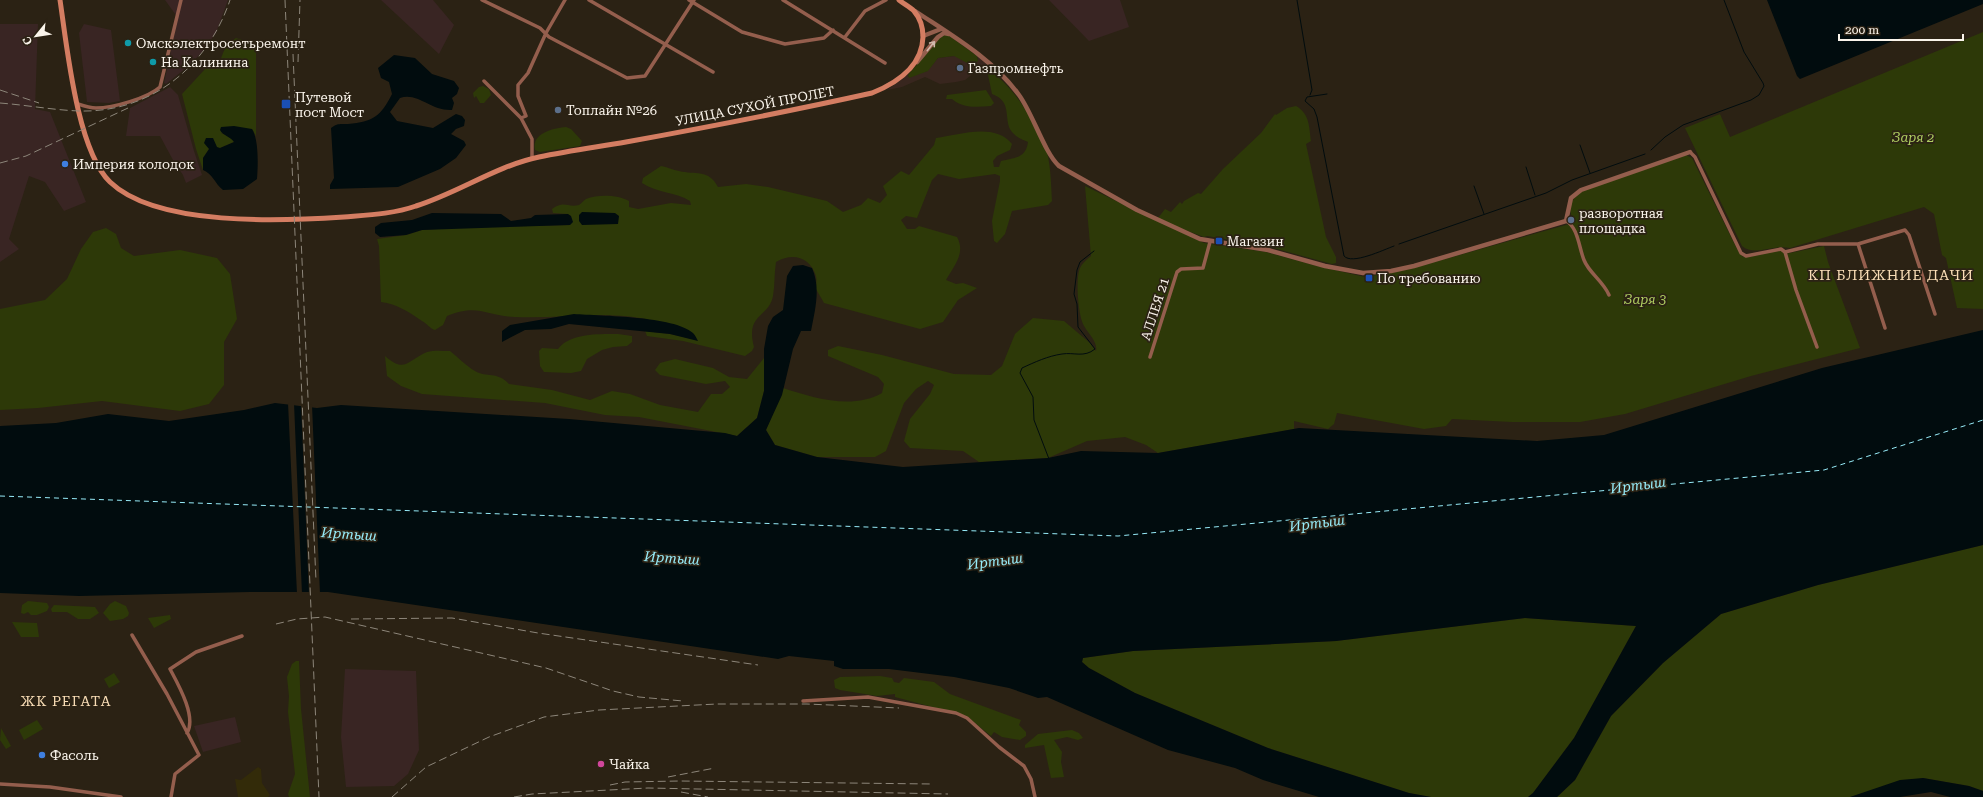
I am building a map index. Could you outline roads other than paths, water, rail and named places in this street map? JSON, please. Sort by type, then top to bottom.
[{"type":"main road","name":"УЛИЦА СУХОЙ ПРОЛЕТ","points":[[60,0],[83,130],[96,162],[103,174],[113,185],[143,202],[186,213],[226,218],[268,220],[307,219],[368,215],[405,209],[424,204],[532,158],[663,135],[872,93],[894,83],[914,64]]},
{"type":"main road","points":[[899,0],[913,10],[920,21],[923,36],[920,54],[914,64]]},
{"type":"street","points":[[78,104],[94,108],[110,107],[142,97],[160,87],[181,0]]},
{"type":"street","points":[[482,0],[525,20],[546,33],[549,37],[627,78],[645,76],[692,1],[742,32],[785,44],[824,38],[833,30]]},
{"type":"street","points":[[521,118],[526,116],[518,96],[518,85],[528,73],[546,33],[565,0]]},
{"type":"street","points":[[589,0],[713,72]]},
{"type":"street","points":[[783,0],[886,63]]},
{"type":"street","points":[[845,37],[865,11],[886,0]]},
{"type":"street","points":[[913,10],[951,35],[985,61],[1018,94],[1031,114],[1053,159],[1059,166],[1137,210],[1177,230],[1210,242],[1268,250],[1332,267],[1371,273],[1414,266],[1566,221]]},
{"type":"street","points":[[923,36],[941,29]]},
{"type":"street","points":[[914,64],[938,37],[944,33],[951,35]]},
{"type":"street","points":[[484,81],[521,118],[532,139],[532,158]]},
{"type":"street","points":[[1566,221],[1571,198],[1581,190],[1690,152],[1698,164],[1741,253],[1746,256],[1781,249],[1785,252],[1818,244],[1858,244],[1905,230],[1909,235],[1934,314]]},
{"type":"street","points":[[1566,221],[1572,227],[1586,265],[1606,288],[1609,294]]},
{"type":"street","name":"АЛЛЕЯ 21","points":[[1150,357],[1177,272],[1180,269],[1202,268],[1210,242]]},
{"type":"street","points":[[1858,244],[1885,328]]},
{"type":"street","points":[[1785,252],[1790,271],[1817,347]]},
{"type":"street","points":[[132,635],[162,685],[199,755],[175,774],[171,797]]},
{"type":"street","points":[[187,733],[190,723],[184,696],[170,669],[196,652],[242,636]]},
{"type":"street","points":[[803,701],[868,698],[956,713],[967,718],[999,747],[1024,766],[1031,779],[1036,797]]},
{"type":"street","points":[[0,784],[81,791],[121,797]]},
{"type":"street","points":[[80,797],[81,791]]},
{"type":"water","points":[[1767,0],[1983,0],[1983,4],[1800,79],[1797,76]]},
{"type":"water","points":[[394,55],[415,58],[432,74],[454,81],[459,88],[457,94],[452,98],[454,103],[452,110],[437,108],[413,97],[400,98],[390,112],[397,121],[433,128],[456,114],[462,116],[465,120],[464,126],[456,129],[451,134],[464,141],[466,145],[456,158],[440,169],[398,187],[330,189],[330,185],[334,178],[331,128],[339,124],[364,122],[380,113],[392,94],[389,82],[381,78],[378,68]]},
{"type":"water","points":[[234,126],[252,129],[256,140],[258,153],[257,179],[243,189],[223,190],[209,174],[203,170],[203,158],[209,149],[204,143],[206,138],[213,138],[217,147],[220,148],[234,142],[220,130],[221,127]]},
{"type":"water","points":[[582,212],[615,213],[619,216],[618,224],[582,225],[579,221],[579,215]]},
{"type":"water","points":[[432,213],[501,214],[511,221],[531,218],[535,215],[568,214],[571,216],[573,222],[570,225],[422,230],[406,235],[380,237],[375,233],[375,227],[381,223],[412,220]]},
{"type":"water","name":"Иртыш","points":[[803,265],[812,268],[815,276],[817,291],[811,331],[801,331],[793,349],[782,395],[766,430],[775,445],[817,457],[903,467],[1048,458],[1081,451],[1158,453],[1299,428],[1537,441],[1604,435],[1822,368],[1983,330],[1983,545],[1818,585],[1721,614],[1663,663],[1611,716],[1575,780],[1557,797],[1528,797],[1533,793],[1574,738],[1636,626],[1525,618],[1336,641],[1133,651],[1083,658],[1082,662],[1089,668],[1135,693],[1268,748],[1409,793],[1431,797],[1319,797],[1263,780],[1235,768],[1168,750],[1047,697],[1038,698],[1009,688],[954,677],[889,669],[843,669],[834,666],[834,661],[789,656],[778,659],[328,592],[250,592],[79,596],[0,593],[0,426],[56,423],[108,414],[169,421],[244,410],[275,403],[317,408],[341,405],[569,419],[725,433],[737,436],[757,418],[764,391],[764,349],[768,326],[773,317],[783,310],[787,276],[793,266]]},
{"type":"water","points":[[574,314],[619,316],[670,323],[684,327],[693,333],[698,341],[670,334],[569,324],[551,329],[525,330],[502,342],[502,331],[510,325]]},
{"type":"water","points":[[1923,778],[1969,786],[1983,791],[1983,797],[1950,797],[1931,792],[1900,797],[1850,797],[1900,780]]},
{"type":"waterway","points":[[1297,0],[1312,90],[1310,95]]},
{"type":"waterway","points":[[1651,150],[1665,137],[1683,125],[1751,100],[1759,95],[1764,86],[1744,52],[1724,0]]},
{"type":"waterway","points":[[1327,94],[1307,97],[1305,101],[1314,109],[1317,117],[1344,256],[1354,259],[1360,258],[1394,246]]},
{"type":"waterway","points":[[1580,145],[1590,173]]},
{"type":"waterway","points":[[1399,244],[1546,193],[1572,180],[1645,154]]},
{"type":"waterway","points":[[1526,167],[1535,195]]},
{"type":"waterway","points":[[1474,186],[1484,214]]},
{"type":"waterway","points":[[1049,459],[1034,420],[1033,397],[1020,373],[1022,368],[1037,361],[1062,354],[1087,353],[1095,349],[1078,327],[1077,304],[1074,294],[1077,270],[1080,262],[1094,251]]},
{"type":"railway","points":[[0,103],[79,111],[105,110],[130,104],[153,94],[173,81],[192,65],[220,24],[230,0]]},
{"type":"railway","points":[[285,0],[319,797]]},
{"type":"railway","points":[[298,62],[300,0]]},
{"type":"railway","points":[[293,54],[316,581]]},
{"type":"railway","points":[[0,90],[39,103]]},
{"type":"railway","points":[[0,163],[26,156],[128,108]]},
{"type":"railway","points":[[276,624],[297,619],[325,617],[546,668],[613,691],[639,697],[683,701]]},
{"type":"railway","points":[[351,619],[452,618],[538,633],[758,665]]},
{"type":"railway","points":[[392,797],[426,767],[489,737],[544,717],[599,710],[717,704],[807,704],[899,708]]},
{"type":"railway","points":[[668,777],[715,768]]},
{"type":"railway","points":[[610,785],[625,782],[680,781],[931,784]]},
{"type":"railway","points":[[514,797],[532,794],[648,788],[948,794]]},
{"type":"railway","points":[[681,792],[708,797]]},
{"type":"place","name":"Омскэлектросетьремонт","points":[[128,43]]},
{"type":"place","name":"На Калинина","points":[[153,62]]},
{"type":"place","name":"Газпромнефть","points":[[960,68]]},
{"type":"place","name":"Путевой пост Мост","points":[[286,104]]},
{"type":"place","name":"Топлайн №26","points":[[558,110]]},
{"type":"place","name":"Империя колодок","points":[[65,164]]},
{"type":"place","name":"разворотная площадка","points":[[1571,220]]},
{"type":"place","name":"Магазин","points":[[1219,241]]},
{"type":"place","name":"По требованию","points":[[1369,278]]},
{"type":"place","name":"Фасоль","points":[[42,755]]},
{"type":"place","name":"Чайка","points":[[601,764]]},
{"type":"district","name":"КП БЛИЖНИЕ ДАЧИ","points":[[1891,275]]},
{"type":"district","name":"ЖК РЕГАТА","points":[[66,701]]},
{"type":"park label","name":"Заря 2","points":[[1913,137]]},
{"type":"park label","name":"Заря 3","points":[[1645,299]]}]
